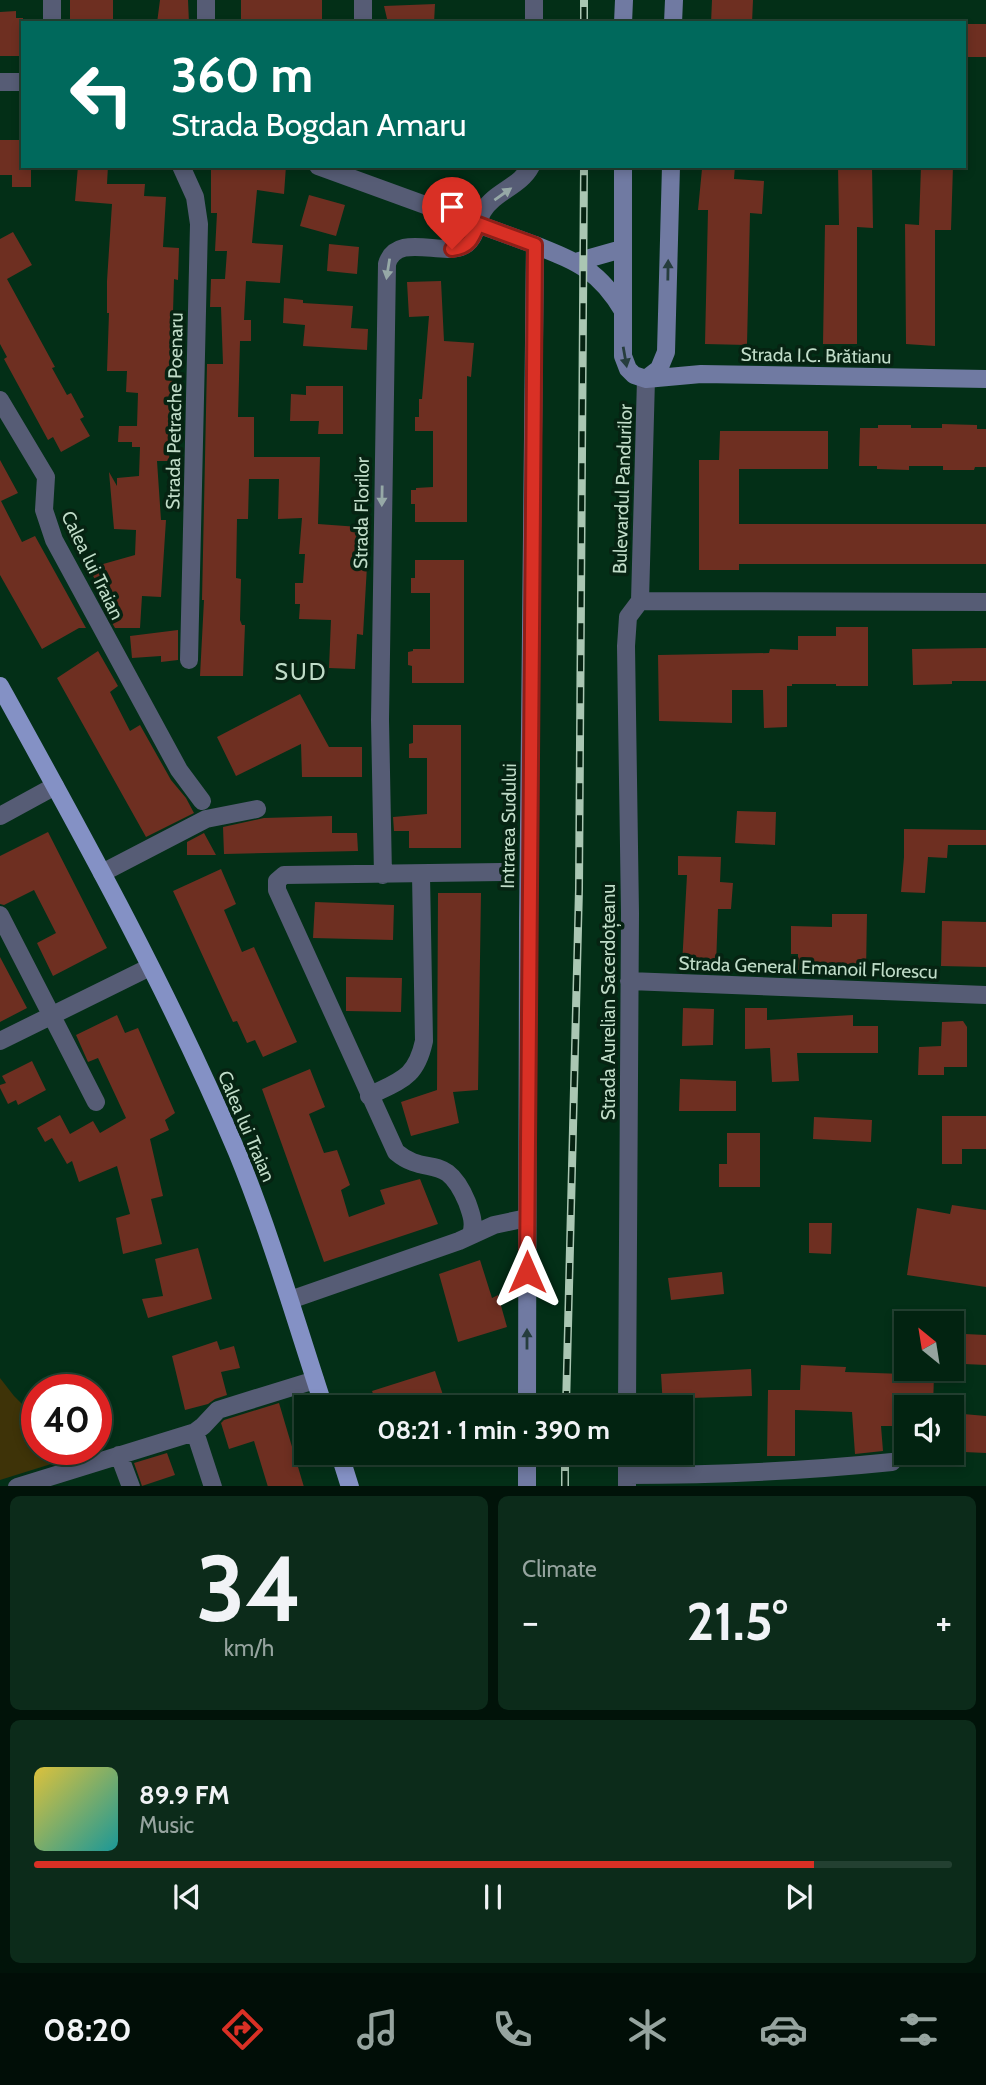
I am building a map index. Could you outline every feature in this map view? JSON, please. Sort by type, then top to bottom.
[{"type":"main road","name":"Calea lui Traian","points":[[0,686],[102,873],[201,1070],[238,1156],[290,1300],[320,1395]]},
{"type":"main road","points":[[343,1465],[350,1486]]},
{"type":"street","points":[[52,0],[52,21]]},
{"type":"street","points":[[206,0],[206,21]]},
{"type":"street","points":[[363,0],[363,21]]},
{"type":"street","points":[[534,0],[534,21]]},
{"type":"street","points":[[624,0],[624,21]]},
{"type":"street","points":[[673,21],[674,0]]},
{"type":"street","points":[[0,82],[21,82]]},
{"type":"street","name":"Strada Petrache Poenaru","points":[[182,168],[195,197],[200,224],[189,660]]},
{"type":"street","points":[[329,168],[363,174],[478,224],[576,261],[610,289],[623,311]]},
{"type":"street","points":[[478,224],[488,205],[517,184],[529,168]]},
{"type":"street","name":"Bulevardul Pandurilor","points":[[623,168],[624,363],[634,375],[646,379]]},
{"type":"street","name":"Bulevardul Pandurilor","points":[[646,379],[659,369],[666,352],[671,168]]},
{"type":"street","name":"Strada Florilor","points":[[383,875],[381,539],[388,258],[397,249],[404,247],[460,248],[472,239],[478,224]]},
{"type":"street","name":"Intrarea Sudului","points":[[527,1395],[535,245]]},
{"type":"street","points":[[576,261],[622,248]]},
{"type":"street","name":"Strada I.C. Brătianu","points":[[646,379],[701,374],[986,379]]},
{"type":"street","name":"Bulevardul Pandurilor","points":[[640,601],[646,379]]},
{"type":"street","name":"Calea lui Traian","points":[[3,412],[46,477],[44,510],[54,540],[179,770],[202,801]]},
{"type":"street","points":[[640,601],[986,602]]},
{"type":"street","name":"Strada Aurelian Sacerdoțeanu","points":[[627,1395],[629,981],[626,646],[628,617],[640,601]]},
{"type":"street","points":[[0,816],[55,786]]},
{"type":"street","points":[[102,873],[206,819],[257,809]]},
{"type":"street","points":[[471,1234],[474,1226],[470,1209],[455,1178],[445,1170],[403,1158],[396,1152],[277,890],[277,881],[284,875],[502,872]]},
{"type":"street","points":[[369,1096],[405,1078],[420,1062],[424,1041],[421,874]]},
{"type":"street","points":[[0,915],[96,1102]]},
{"type":"street","points":[[0,1041],[150,967]]},
{"type":"street","name":"Strada General Emanoil Florescu","points":[[629,981],[986,995]]},
{"type":"street","points":[[290,1300],[459,1241],[494,1225],[527,1218]]},
{"type":"street","points":[[17,1486],[195,1432],[218,1410],[316,1380]]},
{"type":"street","points":[[195,1432],[213,1486]]},
{"type":"street","points":[[118,1455],[131,1486]]},
{"type":"street","points":[[627,1481],[816,1470],[892,1462]]},
{"type":"street","points":[[527,1465],[527,1486]]},
{"type":"shaded area","points":[[0,1378],[21,1403],[21,1465],[48,1465],[0,1480]]},
{"type":"building","points":[[70,0],[113,0],[113,21],[70,19]]},
{"type":"building","points":[[160,0],[188,0],[189,21],[157,21]]},
{"type":"building","points":[[241,0],[322,0],[322,21],[241,21]]},
{"type":"building","points":[[712,0],[753,0],[752,21],[711,21]]},
{"type":"building","points":[[435,4],[434,21],[388,21],[384,6]]},
{"type":"building","points":[[16,11],[16,18],[23,18],[21,56],[0,56],[0,12]]},
{"type":"building","points":[[966,24],[986,24],[986,57],[966,57]]},
{"type":"building","points":[[0,140],[21,140],[21,168],[31,168],[31,187],[12,187],[12,175],[0,175]]},
{"type":"building","points":[[78,168],[108,168],[107,184],[145,184],[144,196],[166,197],[163,247],[179,248],[178,280],[174,279],[171,312],[170,379],[173,379],[169,461],[157,461],[161,520],[166,520],[161,597],[142,596],[140,628],[115,628],[108,616],[103,595],[89,568],[135,555],[136,530],[114,529],[109,472],[117,486],[117,478],[139,476],[140,447],[132,447],[132,442],[118,442],[119,426],[137,426],[138,393],[126,392],[127,371],[107,371],[107,281],[112,204],[75,201]]},
{"type":"building","points":[[211,168],[286,168],[284,194],[257,190],[252,243],[283,245],[280,283],[246,281],[244,320],[251,320],[251,341],[240,341],[238,417],[254,417],[254,457],[320,457],[318,524],[359,527],[361,566],[367,566],[363,635],[357,634],[355,669],[329,668],[331,620],[299,619],[300,604],[295,604],[295,583],[303,583],[305,554],[299,554],[302,518],[278,519],[279,479],[249,479],[248,519],[237,519],[236,578],[241,579],[240,620],[242,625],[245,625],[243,676],[200,676],[204,600],[207,364],[223,364],[221,307],[210,307],[211,279],[225,279],[227,251],[215,251],[217,213],[211,213]]},
{"type":"building","points":[[735,168],[734,179],[764,181],[762,214],[750,213],[747,345],[705,344],[708,210],[698,210],[702,169]]},
{"type":"building","points":[[838,168],[872,168],[873,228],[857,227],[857,344],[823,344],[825,225],[839,225]]},
{"type":"building","points":[[921,168],[953,168],[951,230],[935,230],[935,346],[906,344],[905,224],[919,225]]},
{"type":"building","points":[[309,195],[345,205],[336,236],[300,226]]},
{"type":"building","points":[[13,232],[32,265],[7,279],[55,367],[52,368],[67,395],[71,393],[84,417],[80,419],[90,436],[61,452],[53,437],[48,440],[4,359],[7,357],[0,344],[0,239]]},
{"type":"building","points":[[329,244],[359,247],[357,274],[327,271]]},
{"type":"building","points":[[441,281],[444,341],[474,343],[471,377],[467,376],[467,522],[415,522],[415,504],[411,504],[411,490],[433,487],[433,431],[415,431],[415,417],[419,417],[419,399],[422,399],[429,316],[409,317],[407,282]]},
{"type":"building","points":[[284,298],[303,300],[303,303],[353,306],[351,328],[368,329],[367,350],[303,346],[305,325],[283,323]]},
{"type":"building","points":[[306,386],[343,386],[343,434],[318,434],[319,421],[290,421],[291,394],[306,395]]},
{"type":"building","points":[[942,424],[977,425],[977,429],[986,429],[986,467],[975,467],[974,470],[943,470],[943,466],[909,466],[909,470],[859,466],[860,428],[911,425],[911,428],[942,428]]},
{"type":"building","points":[[720,431],[828,431],[828,469],[739,469],[739,524],[986,524],[986,564],[739,564],[739,570],[699,570],[699,460],[719,460]]},
{"type":"building","points":[[0,460],[18,493],[1,501],[22,542],[35,536],[86,628],[79,628],[42,649],[0,575]]},
{"type":"building","points":[[415,560],[464,560],[464,683],[412,683],[412,666],[408,665],[408,652],[413,649],[430,649],[430,593],[411,593],[411,578],[415,578]]},
{"type":"building","points":[[836,627],[868,627],[868,686],[787,686],[787,727],[764,728],[763,690],[732,690],[732,723],[659,721],[658,655],[798,650],[798,636],[836,636]]},
{"type":"building","points":[[178,630],[178,660],[161,662],[161,656],[132,658],[130,636]]},
{"type":"building","points":[[986,648],[986,681],[913,685],[912,649]]},
{"type":"building","points":[[98,651],[118,686],[110,692],[130,731],[140,725],[171,780],[194,813],[146,837],[57,678]]},
{"type":"building","points":[[300,694],[329,747],[362,747],[362,777],[302,777],[301,744],[236,776],[217,737]]},
{"type":"building","points":[[413,725],[461,725],[461,848],[409,848],[409,831],[394,831],[393,817],[427,814],[427,758],[409,758],[409,744],[413,743]]},
{"type":"building","points":[[737,811],[776,812],[775,845],[735,843]]},
{"type":"building","points":[[332,816],[332,833],[357,833],[358,851],[224,854],[223,827],[264,818]]},
{"type":"building","points":[[904,829],[986,830],[986,845],[948,845],[947,858],[928,857],[925,893],[901,892]]},
{"type":"building","points":[[48,832],[107,948],[53,976],[37,943],[56,933],[34,890],[4,905],[0,904],[0,856]]},
{"type":"building","points":[[204,833],[216,855],[187,855],[187,842]]},
{"type":"building","points":[[678,856],[721,857],[720,882],[733,883],[731,909],[718,909],[716,966],[682,965],[687,875],[678,875]]},
{"type":"building","points":[[221,869],[236,904],[224,910],[242,952],[254,947],[297,1042],[263,1057],[255,1040],[247,1043],[237,1021],[233,1022],[173,891]]},
{"type":"building","points":[[438,893],[481,893],[478,1090],[453,1092],[459,1123],[411,1136],[401,1102],[437,1090]]},
{"type":"building","points":[[315,902],[394,905],[393,940],[313,938]]},
{"type":"building","points":[[832,914],[867,914],[866,971],[823,971],[823,977],[798,976],[798,954],[791,954],[791,926],[832,927]]},
{"type":"building","points":[[942,921],[986,922],[986,967],[941,966]]},
{"type":"building","points":[[0,957],[27,1008],[0,1022]]},
{"type":"building","points":[[346,977],[402,978],[401,1012],[346,1011]]},
{"type":"building","points":[[683,1008],[714,1009],[713,1045],[682,1046]]},
{"type":"building","points":[[745,1008],[767,1008],[767,1020],[853,1015],[853,1026],[878,1026],[878,1053],[797,1053],[799,1081],[772,1082],[770,1048],[745,1049]]},
{"type":"building","points":[[117,1015],[125,1033],[138,1028],[175,1113],[165,1120],[169,1130],[150,1139],[163,1196],[151,1199],[162,1244],[123,1254],[116,1218],[130,1214],[117,1166],[79,1182],[72,1161],[67,1164],[52,1138],[45,1142],[37,1128],[60,1115],[70,1134],[93,1121],[100,1133],[126,1118],[98,1058],[88,1062],[76,1035]]},
{"type":"building","points":[[963,1021],[967,1027],[967,1067],[944,1067],[944,1075],[918,1075],[919,1047],[941,1046],[942,1022]]},
{"type":"building","points":[[32,1061],[46,1090],[18,1105],[16,1100],[8,1104],[0,1088],[0,1085],[6,1083],[2,1076]]},
{"type":"building","points":[[310,1069],[325,1107],[309,1114],[324,1153],[337,1150],[350,1185],[341,1190],[349,1217],[385,1204],[380,1190],[420,1179],[438,1224],[324,1262],[262,1089]]},
{"type":"building","points":[[680,1079],[736,1081],[736,1111],[679,1111]]},
{"type":"building","points":[[942,1116],[986,1116],[986,1149],[962,1149],[962,1164],[942,1164]]},
{"type":"building","points":[[814,1117],[872,1120],[871,1142],[813,1139]]},
{"type":"building","points":[[727,1133],[760,1133],[760,1187],[719,1187],[719,1164],[727,1164]]},
{"type":"building","points":[[952,1205],[986,1210],[986,1287],[907,1275],[917,1208],[950,1214]]},
{"type":"building","points":[[809,1223],[832,1223],[831,1254],[809,1253]]},
{"type":"building","points":[[198,1248],[212,1299],[148,1318],[142,1299],[163,1296],[155,1259]]},
{"type":"building","points":[[480,1260],[492,1298],[498,1295],[507,1327],[458,1342],[439,1274]]},
{"type":"building","points":[[722,1272],[724,1294],[671,1300],[668,1278]]},
{"type":"building","points":[[965,1334],[986,1335],[986,1365],[964,1364]]},
{"type":"building","points":[[217,1341],[220,1350],[234,1346],[240,1368],[221,1372],[227,1395],[185,1410],[172,1356]]},
{"type":"building","points":[[801,1365],[846,1367],[845,1372],[894,1374],[894,1381],[934,1381],[933,1395],[894,1395],[894,1426],[881,1426],[883,1451],[855,1454],[852,1412],[795,1410],[795,1456],[767,1456],[768,1390],[800,1390]]},
{"type":"building","points":[[751,1369],[752,1396],[693,1398],[693,1395],[662,1395],[661,1374]]},
{"type":"building","points":[[435,1371],[443,1395],[374,1395],[372,1391]]},
{"type":"building","points":[[279,1403],[294,1453],[294,1465],[297,1465],[304,1486],[268,1486],[254,1441],[229,1449],[221,1423]]},
{"type":"building","points":[[964,1414],[986,1416],[986,1453],[964,1452]]},
{"type":"building","points":[[167,1453],[175,1475],[142,1486],[134,1463]]},
{"type":"railway","points":[[584,0],[584,21]]},
{"type":"railway","points":[[566,1395],[579,889],[584,168]]},
{"type":"railway","points":[[565,1465],[565,1486]]},
{"type":"district","name":"SUD","points":[[301,672]]},
{"type":"route","points":[[452,249],[468,244],[478,224],[535,245],[527,1272]]}]
